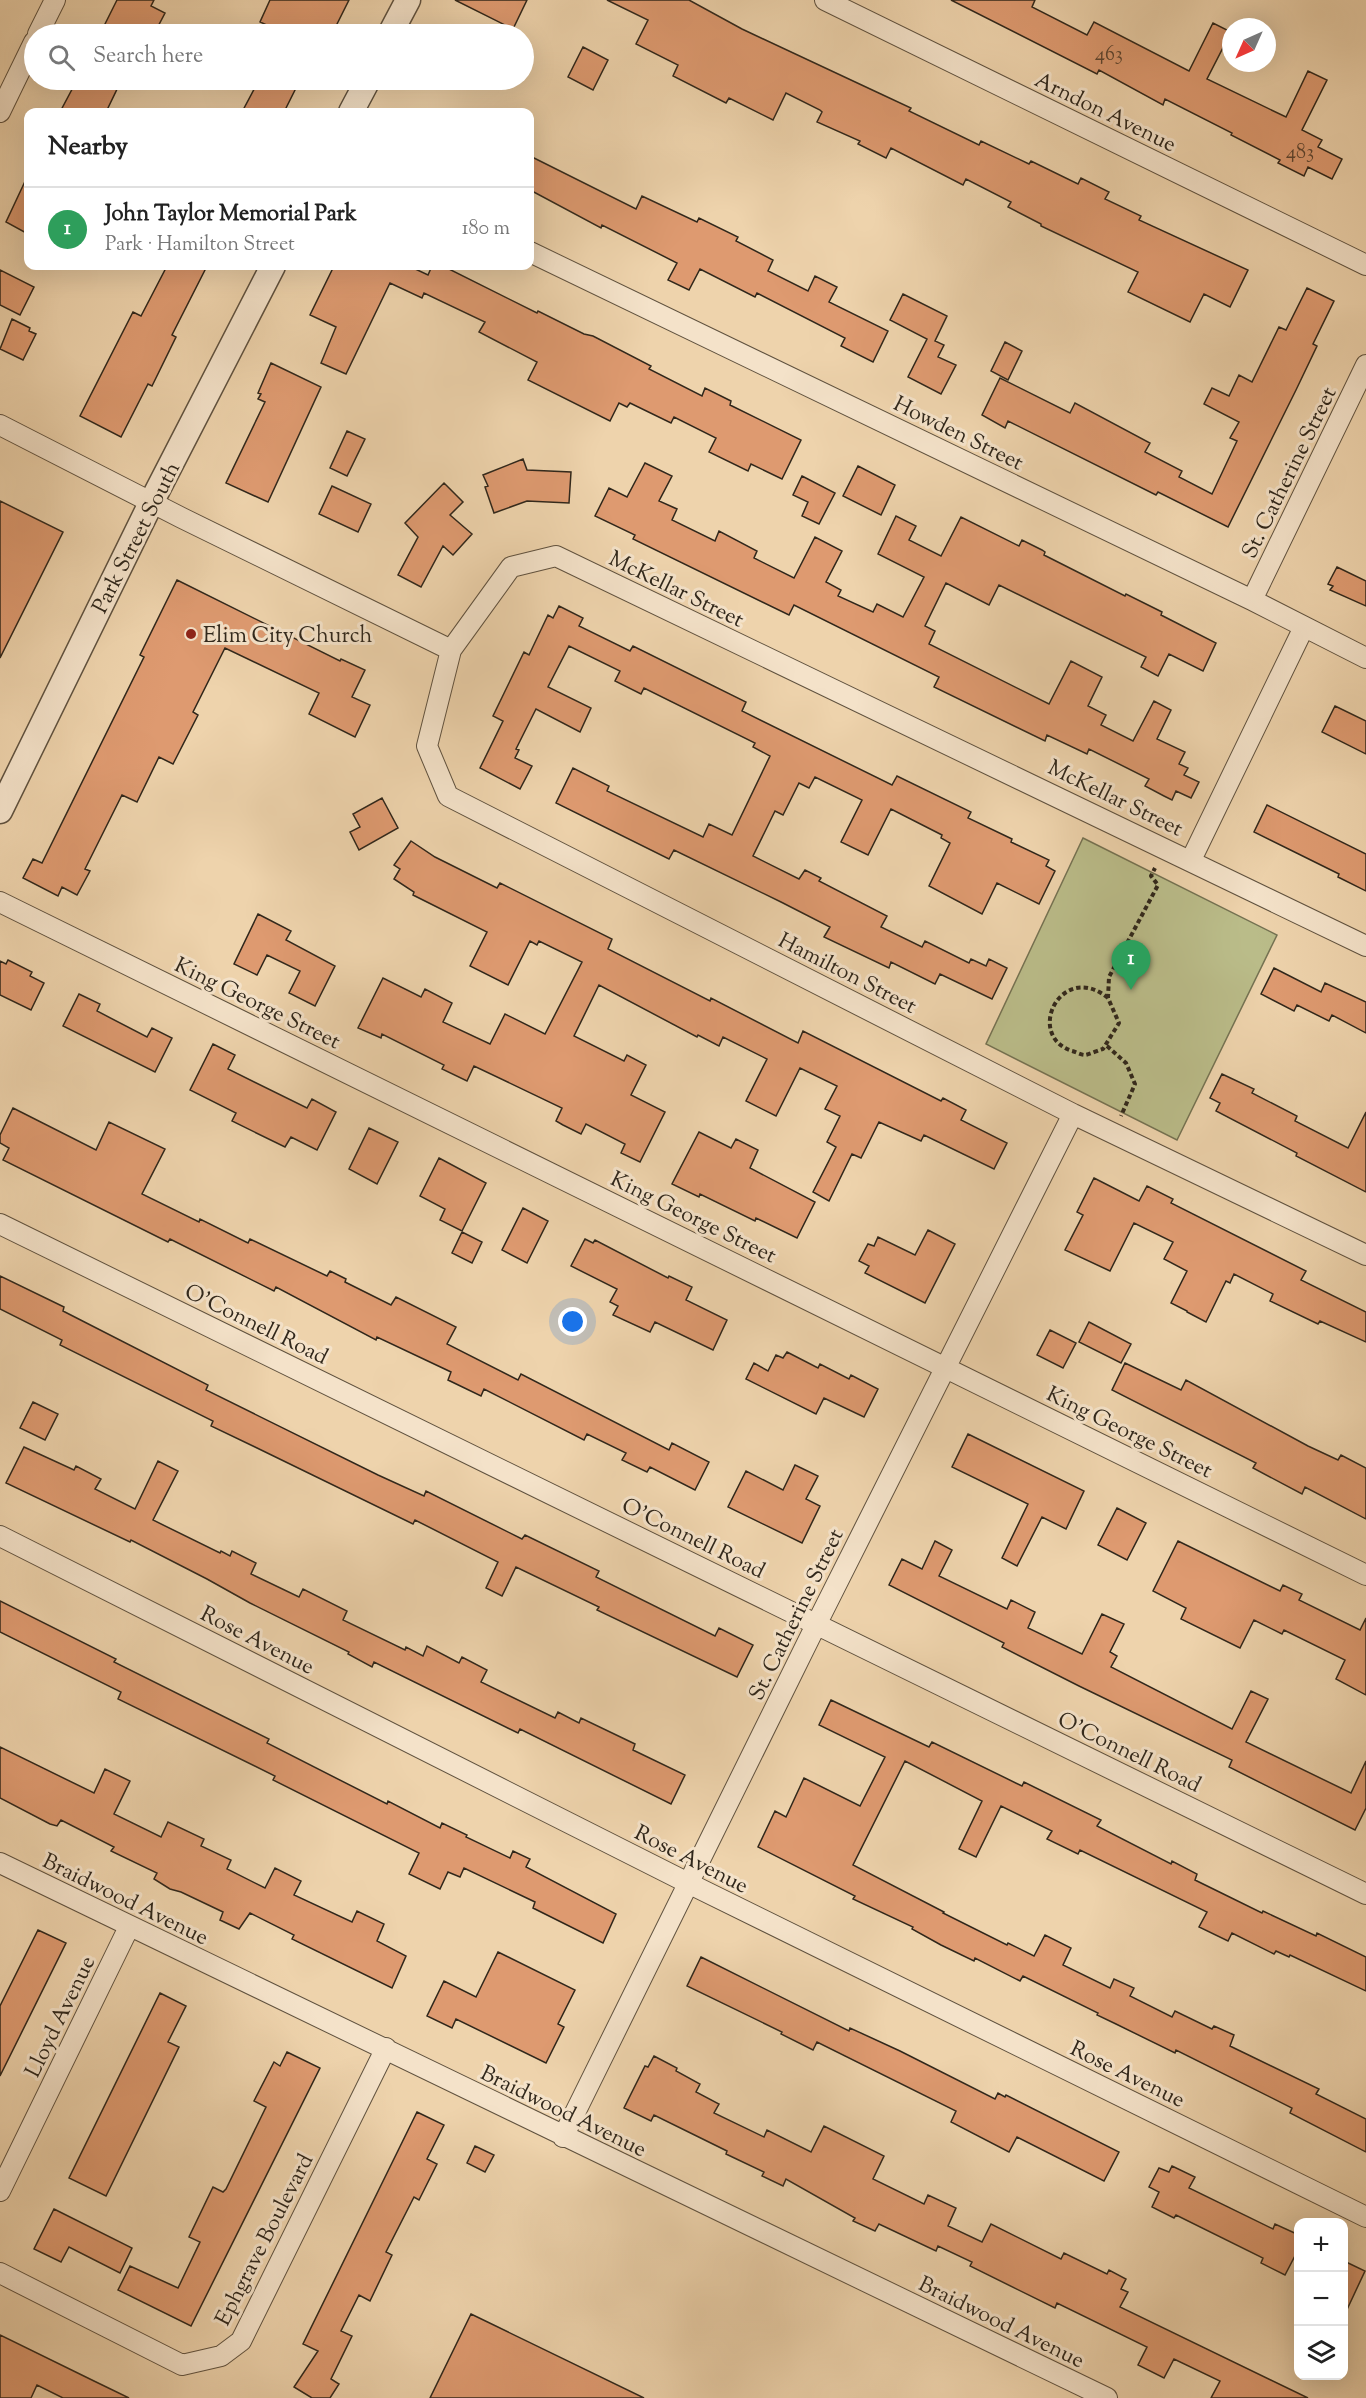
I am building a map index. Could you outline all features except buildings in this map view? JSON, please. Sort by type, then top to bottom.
[{"type":"street","points":[[43,24],[55,0]]},
{"type":"street","points":[[395,24],[408,0]]},
{"type":"street","name":"Arndon Avenue","points":[[825,0],[1366,265]]},
{"type":"street","points":[[0,112],[24,63]]},
{"type":"street","points":[[353,108],[363,90]]},
{"type":"street","name":"Howden Street","points":[[534,254],[1252,600],[1366,658]]},
{"type":"street","name":"Park Street South","points":[[0,811],[152,501],[271,270]]},
{"type":"street","name":"St. Catherine Street","points":[[1252,600],[1366,365]]},
{"type":"street","points":[[0,425],[451,650]]},
{"type":"street","name":"McKellar Street","points":[[451,650],[511,567],[556,556],[1366,946]]},
{"type":"street","points":[[1191,860],[1304,627]]},
{"type":"street","name":"Hamilton Street","points":[[451,650],[427,746],[448,796],[1073,1114],[1366,1255]]},
{"type":"street","name":"King George Street","points":[[0,902],[1366,1575]]},
{"type":"street","name":"St. Catherine Street","points":[[563,2137],[817,1623],[1073,1114]]},
{"type":"street","name":"O'Connell Road","points":[[0,1224],[1366,1894]]},
{"type":"street","name":"Rose Avenue","points":[[0,1536],[690,1884],[1366,2217]]},
{"type":"street","name":"Braidwood Avenue","points":[[0,1863],[1107,2398]]},
{"type":"street","name":"Lloyd Avenue","points":[[0,2191],[129,1927]]},
{"type":"street","name":"Ephgrave Boulevard","points":[[0,2273],[182,2365],[221,2356],[240,2341],[386,2048]]},
{"type":"path","points":[[1108,998],[1098,990],[1083,987],[1072,988],[1060,997],[1049,1016],[1051,1033],[1062,1048],[1084,1055],[1107,1046],[1119,1023],[1108,998],[1109,977],[1158,885],[1152,876],[1164,847]]},
{"type":"path","points":[[1107,1046],[1126,1063],[1135,1084],[1114,1133]]},
{"type":"green space","points":[[1083,838],[1277,935],[1177,1140],[986,1044]]},
{"type":"place","name":"Elim City Church","points":[[191,634]]},
{"type":"place","name":"John Taylor Memorial Park","points":[[1131,990]]}]
